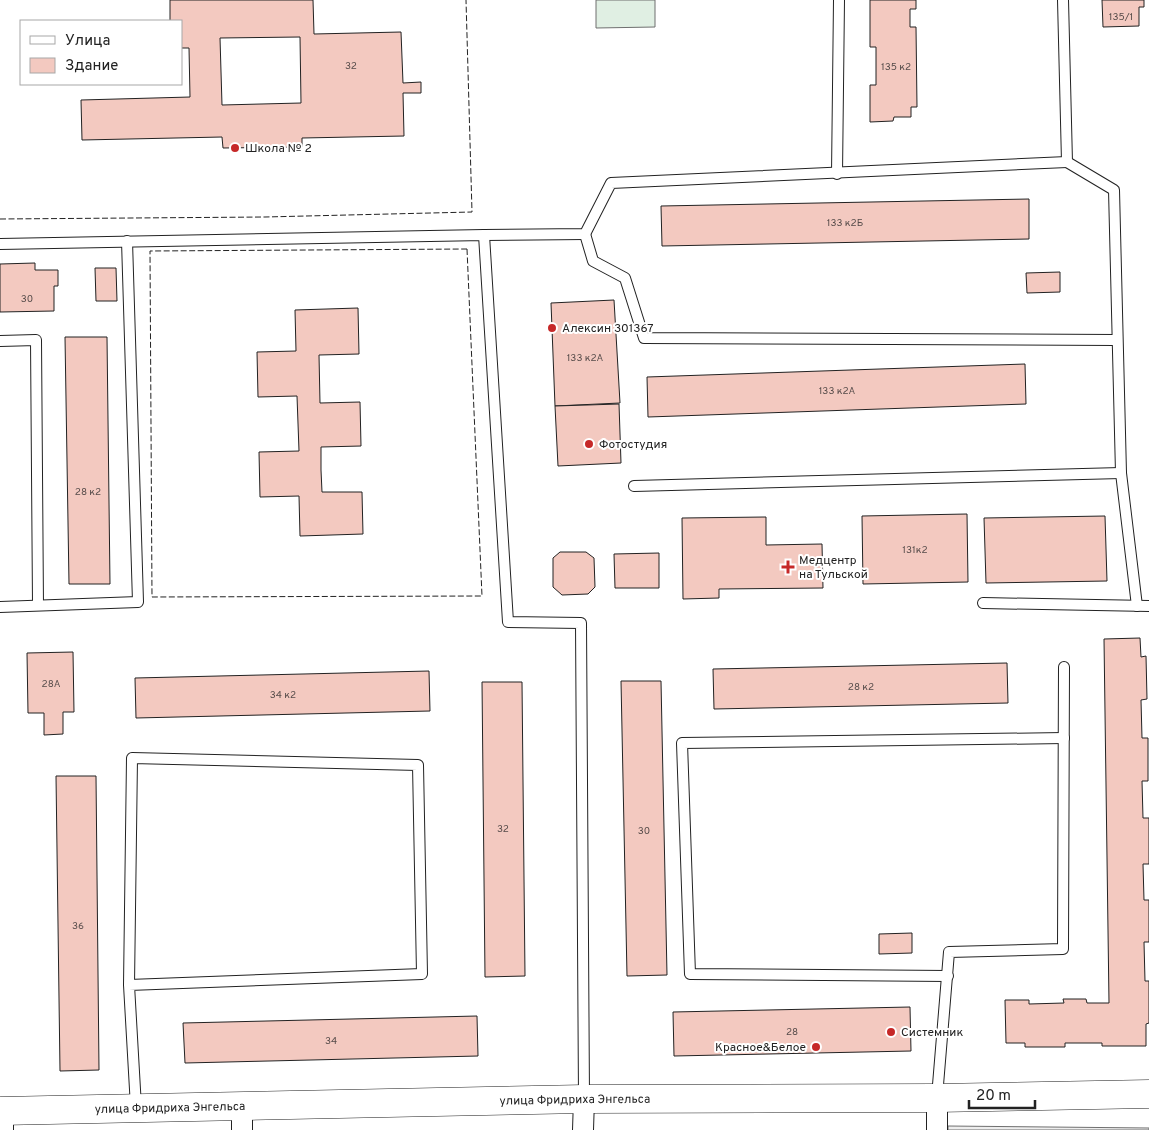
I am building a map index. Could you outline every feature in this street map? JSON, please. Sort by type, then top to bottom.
[{"type":"main road","name":"улица Фридриха Энгельса","points":[[2,1117],[136,1108],[242,1118],[584,1099],[937,1098],[1149,1094]]},
{"type":"street","points":[[937,1098],[937,1130]]},
{"type":"street","points":[[583,1130],[584,1099]]},
{"type":"lane","points":[[836,174],[838,0]]},
{"type":"lane","points":[[1063,0],[1067,162]]},
{"type":"lane","points":[[1116,340],[644,338],[625,278],[593,261],[586,234],[611,183],[1067,162],[1114,190],[1116,340],[1121,473],[1137,606]]},
{"type":"lane","points":[[0,244],[586,234]]},
{"type":"lane","points":[[484,235],[508,622],[581,623],[584,1099]]},
{"type":"lane","points":[[0,607],[138,602],[127,241]]},
{"type":"lane","points":[[0,341],[36,340],[38,605]]},
{"type":"lane","points":[[634,486],[1121,473]]},
{"type":"lane","points":[[984,603],[1149,606]]},
{"type":"lane","points":[[937,1098],[949,952],[1064,949],[1064,667]]},
{"type":"lane","points":[[948,976],[690,974],[682,743],[1064,738]]},
{"type":"lane","points":[[129,985],[422,974],[418,765],[132,758],[129,985],[136,1108]]},
{"type":"green space","points":[[596,0],[655,0],[655,27],[596,28]]},
{"type":"shaded area","points":[[948,1126],[1149,1128],[1149,1130],[948,1130]]},
{"type":"building","points":[[170,0],[313,0],[314,34],[401,32],[403,83],[421,82],[421,93],[403,93],[404,136],[302,138],[302,147],[223,148],[222,137],[82,140],[81,100],[190,97],[189,48],[182,48],[182,20],[170,20]],"holes":[[[300,37],[301,103],[222,105],[220,38]]]},
{"type":"building","points":[[870,0],[916,0],[916,9],[910,9],[910,27],[916,27],[917,107],[911,107],[911,117],[894,117],[893,121],[870,122],[870,85],[876,85],[876,47],[870,47]]},
{"type":"building","points":[[1102,0],[1144,0],[1144,7],[1139,7],[1139,26],[1103,27]]},
{"type":"building","points":[[1029,199],[1029,239],[662,246],[661,206]]},
{"type":"building","points":[[35,263],[35,270],[58,270],[58,286],[54,286],[54,311],[0,312],[0,264]]},
{"type":"building","points":[[95,268],[116,268],[117,301],[96,301]]},
{"type":"building","points":[[1060,272],[1060,292],[1027,293],[1026,273]]},
{"type":"building","points":[[614,300],[620,403],[555,406],[551,303]]},
{"type":"building","points":[[358,308],[359,354],[319,355],[320,403],[360,402],[361,446],[321,447],[321,470],[322,492],[362,492],[363,534],[300,536],[299,496],[260,497],[259,452],[299,451],[297,396],[258,397],[257,352],[296,351],[295,310]]},
{"type":"building","points":[[65,337],[107,337],[110,584],[69,584]]},
{"type":"building","points":[[1025,364],[1026,404],[648,417],[647,377]]},
{"type":"building","name":"Фотостудия","points":[[619,404],[621,463],[558,466],[555,406]]},
{"type":"building","points":[[967,514],[968,582],[863,584],[862,516]]},
{"type":"building","points":[[1105,516],[1107,581],[986,583],[984,518]]},
{"type":"building","points":[[766,517],[766,545],[822,544],[823,588],[719,589],[719,598],[683,599],[682,518]]},
{"type":"building","points":[[560,552],[586,552],[594,558],[595,587],[588,594],[562,595],[553,587],[553,558]]},
{"type":"building","points":[[659,553],[659,588],[615,588],[614,554]]},
{"type":"building","points":[[1140,638],[1141,657],[1146,656],[1147,699],[1141,700],[1142,738],[1148,738],[1148,781],[1142,781],[1143,818],[1149,818],[1149,864],[1143,864],[1144,900],[1149,900],[1149,942],[1144,942],[1145,981],[1149,981],[1149,1023],[1146,1024],[1146,1046],[1102,1046],[1102,1043],[1065,1043],[1065,1047],[1025,1047],[1025,1043],[1006,1043],[1005,1000],[1029,1000],[1029,1004],[1064,1003],[1063,999],[1086,999],[1087,1003],[1109,1003],[1104,639]]},
{"type":"building","points":[[73,652],[74,712],[63,712],[63,734],[44,735],[44,713],[28,713],[27,653]]},
{"type":"building","points":[[1007,663],[1008,703],[714,709],[713,669]]},
{"type":"building","points":[[429,671],[430,711],[136,718],[135,678]]},
{"type":"building","points":[[621,681],[661,681],[667,975],[627,976]]},
{"type":"building","points":[[482,682],[522,682],[525,976],[485,977]]},
{"type":"building","points":[[56,776],[96,776],[99,1070],[60,1071]]},
{"type":"building","points":[[912,933],[912,953],[879,954],[879,934]]},
{"type":"building","points":[[910,1007],[911,1051],[674,1056],[673,1012]]},
{"type":"building","points":[[477,1016],[478,1056],[185,1063],[183,1023]]},
{"type":"fence","points":[[0,219],[265,217],[472,212],[466,0]]},
{"type":"fence","points":[[467,249],[482,596],[152,597],[150,251],[467,249]]},
{"type":"place","name":"Школа № 2","points":[[235,148]]},
{"type":"place","name":"Алексин 301367","points":[[552,328]]},
{"type":"place","name":"Фотостудия","points":[[589,444]]},
{"type":"place","name":"Медцентр на Тульской","points":[[788,567]]},
{"type":"place","name":"Системник","points":[[891,1032]]},
{"type":"place","name":"Красное&Белое","points":[[816,1047]]}]
